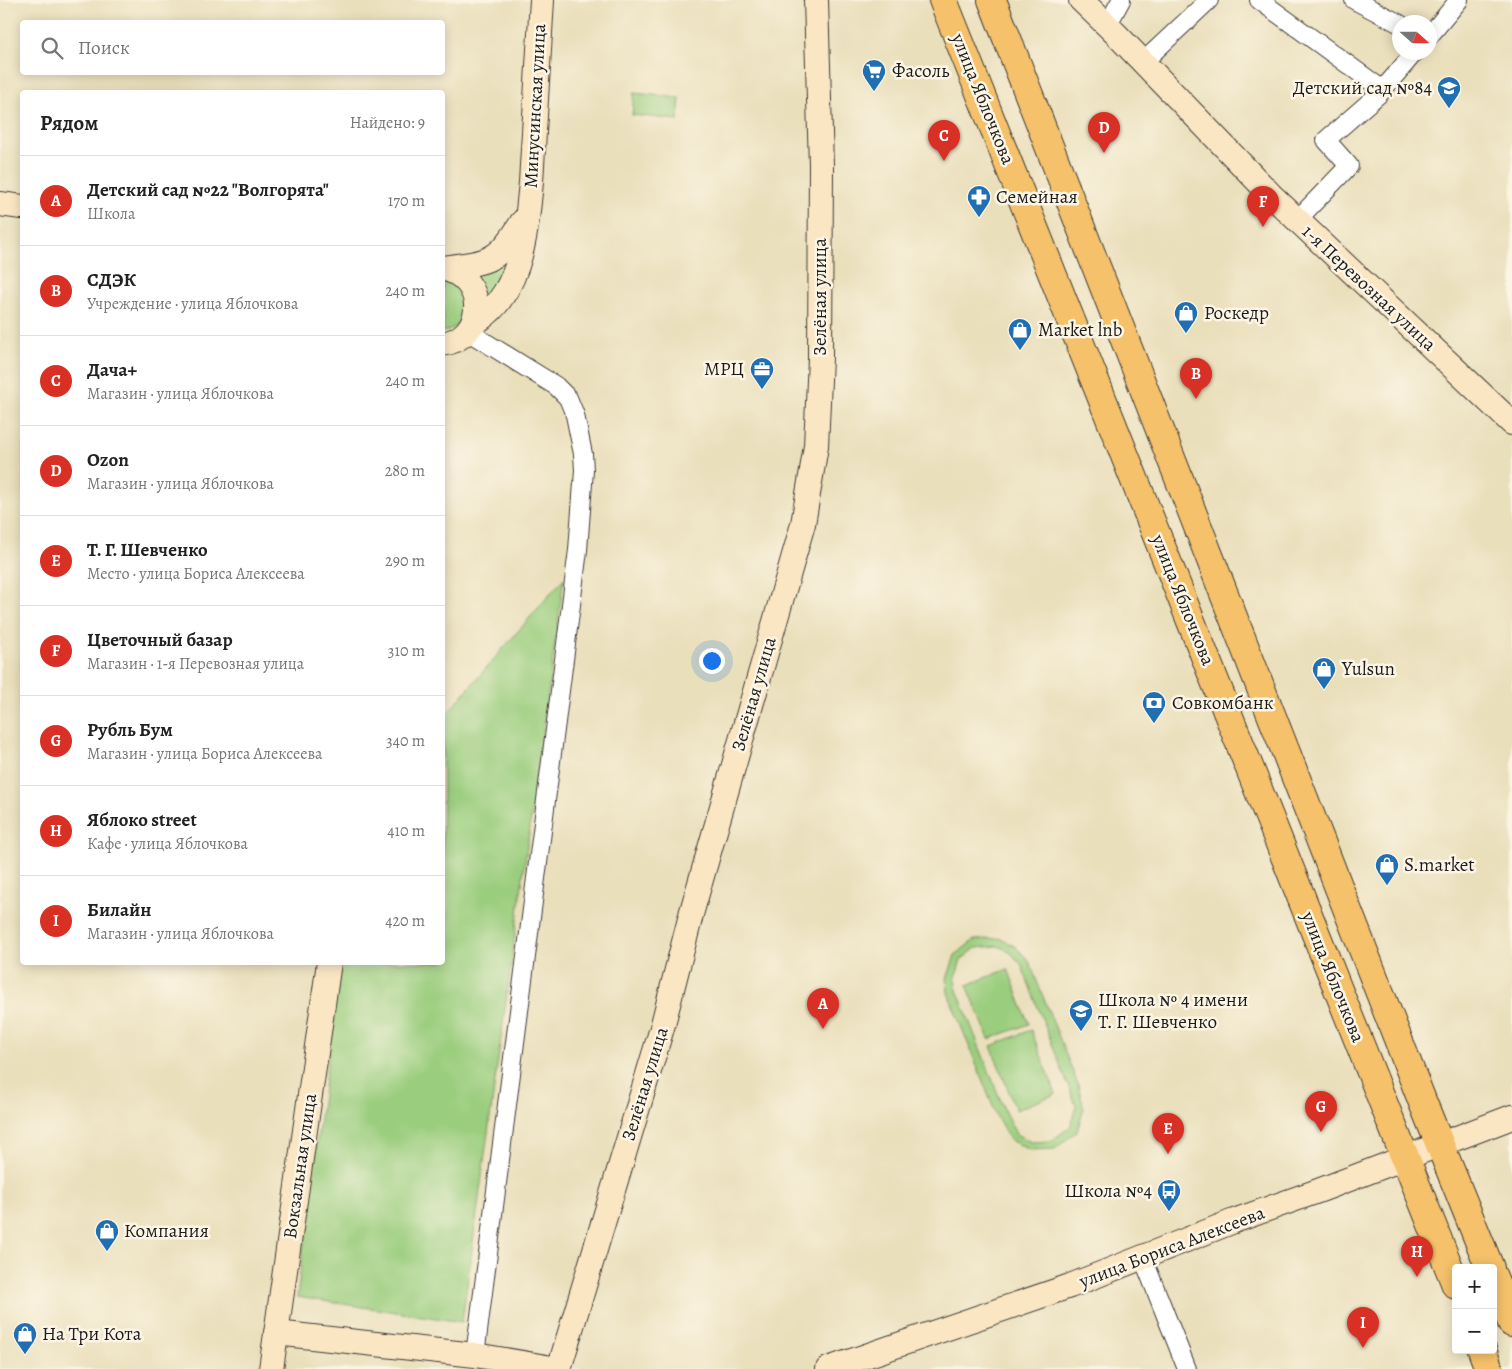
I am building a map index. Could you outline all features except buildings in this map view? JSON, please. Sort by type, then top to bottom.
[{"type":"main road","name":"Минусинская улица","points":[[455,339],[480,320],[494,306],[512,278],[521,252],[532,172],[542,0]]},
{"type":"main road","name":"Зелёная улица","points":[[559,1369],[662,1028],[692,911],[803,524],[816,446],[820,353],[821,165],[816,0]]},
{"type":"main road","name":"улица Яблочкова","points":[[944,0],[1452,1275]]},
{"type":"main road","name":"улица Яблочкова","points":[[992,0],[1440,1145],[1488,1264]]},
{"type":"main road","name":"1-я Перевозная улица","points":[[1081,0],[1273,197],[1512,423]]},
{"type":"main road","points":[[0,204],[20,207]]},
{"type":"main road","name":"Минусинская улица","points":[[445,268],[475,264],[495,256],[512,240],[528,212]]},
{"type":"main road","points":[[445,269],[459,274],[466,280],[472,288],[476,306],[455,339]]},
{"type":"main road","name":"Вокзальная улица","points":[[271,1369],[329,965]]},
{"type":"main road","name":"улица Бориса Алексеева","points":[[828,1369],[1070,1286],[1234,1221],[1512,1117]]},
{"type":"main road","points":[[1497,1287],[1512,1323]]},
{"type":"main road","points":[[276,1333],[475,1355],[559,1369]]},
{"type":"main road","points":[[1483,1354],[1489,1369]]},
{"type":"street","points":[[1107,26],[1121,0]]},
{"type":"street","points":[[1143,62],[1209,0]]},
{"type":"street","points":[[1259,0],[1383,90]]},
{"type":"street","points":[[1354,0],[1392,20]]},
{"type":"street","points":[[1437,27],[1459,0]]},
{"type":"street","points":[[1297,220],[1350,166],[1326,140],[1383,90],[1408,60]]},
{"type":"street","points":[[455,339],[556,386],[568,398],[575,415],[583,454],[584,470],[578,550],[475,1355]]},
{"type":"street","points":[[1143,1258],[1187,1369]]},
{"type":"green space","points":[[634,93],[680,98],[678,120],[632,115]]},
{"type":"green space","points":[[519,242],[486,305],[468,269]]},
{"type":"green space","points":[[445,279],[463,291],[465,305],[465,312],[460,322],[445,331]]},
{"type":"green space","points":[[564,578],[462,1322],[297,1297],[340,965],[445,965],[445,716]]},
{"type":"green space","points":[[999,938],[1016,947],[1029,961],[1078,1085],[1084,1108],[1077,1131],[1055,1149],[1030,1150],[1010,1140],[997,1117],[948,993],[947,979],[955,955],[974,940]],"holes":[[[998,946],[1011,953],[1021,964],[1076,1106],[1070,1127],[1051,1141],[1031,1142],[1016,1134],[1006,1114],[957,990],[955,979],[961,960],[976,948]]]},
{"type":"green space","points":[[1008,969],[1029,1024],[989,1039],[967,985]]},
{"type":"green space","points":[[1031,1030],[1056,1094],[1016,1110],[991,1046]]},
{"type":"place","name":"Фасоль","points":[[874,92]]},
{"type":"place","name":"Детский сад №84","points":[[1449,109]]},
{"type":"place","name":"Ozon","points":[[1104,153]]},
{"type":"place","name":"Дача+","points":[[944,161]]},
{"type":"place","name":"Семейная","points":[[979,218]]},
{"type":"place","name":"Цветочный базар","points":[[1263,227]]},
{"type":"place","name":"Роскедр","points":[[1186,334]]},
{"type":"place","name":"Market lnb","points":[[1020,351]]},
{"type":"place","name":"МРЦ","points":[[762,390]]},
{"type":"place","name":"СДЭК","points":[[1196,399]]},
{"type":"place","name":"Yulsun","points":[[1324,690]]},
{"type":"place","name":"Совкомбанк","points":[[1154,724]]},
{"type":"place","name":"S.market","points":[[1387,886]]},
{"type":"place","name":"Детский сад №22 \"Волгорята\"","points":[[823,1029]]},
{"type":"place","name":"Школа № 4 имени Т. Г. Шевченко","points":[[1081,1032]]},
{"type":"place","name":"Рубль Бум","points":[[1321,1132]]},
{"type":"place","name":"Т. Г. Шевченко","points":[[1168,1154]]},
{"type":"place","name":"Школа №4","points":[[1169,1212]]},
{"type":"place","name":"Компания","points":[[107,1252]]},
{"type":"place","name":"Яблоко street","points":[[1417,1277]]},
{"type":"place","name":"Билайн","points":[[1363,1348]]},
{"type":"place","name":"На Три Кота","points":[[25,1355]]}]
